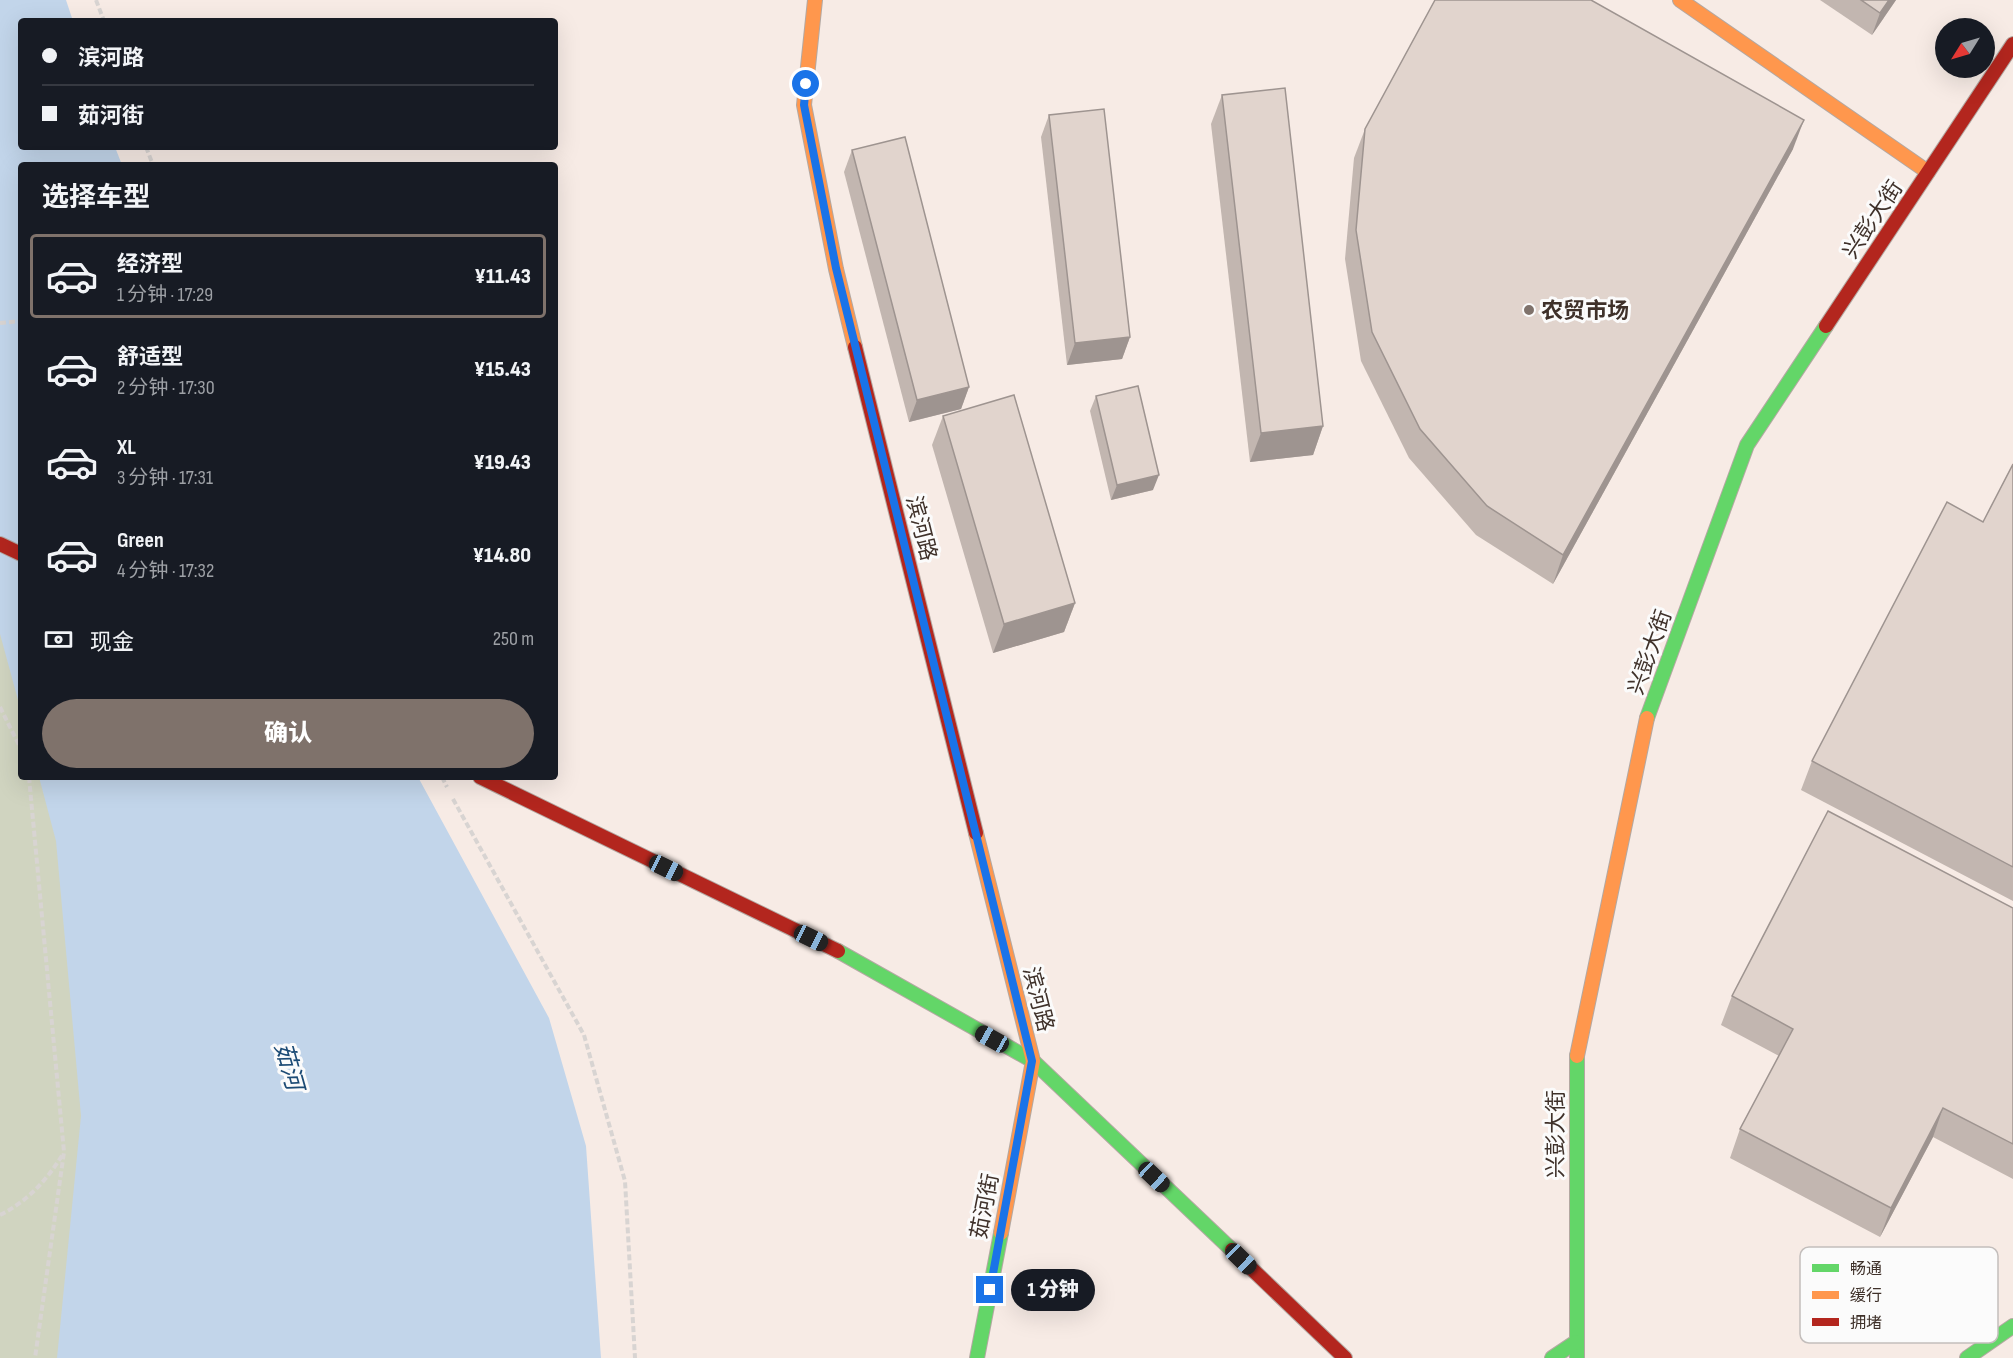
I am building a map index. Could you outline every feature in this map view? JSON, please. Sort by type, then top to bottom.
[{"type":"main road","name":"滨河路","points":[[816,0],[804,105],[833,257],[1032,1061]]},
{"type":"main road","points":[[1680,0],[1928,172]]},
{"type":"main road","name":"兴彭大街","points":[[1577,1358],[1576,1061],[1647,716],[1747,445],[2013,44]]},
{"type":"main road","points":[[0,544],[18,553]]},
{"type":"main road","points":[[486,780],[832,948],[1032,1061],[1345,1358]]},
{"type":"main road","name":"茹河街","points":[[977,1358],[1032,1061]]},
{"type":"main road","points":[[1998,1336],[2013,1326]]},
{"type":"main road","points":[[1552,1358],[1576,1342]]},
{"type":"main road","points":[[1966,1358],[1988,1343]]},
{"type":"path","points":[[96,0],[103,18]]},
{"type":"path","points":[[0,323],[18,321]]},
{"type":"path","points":[[0,707],[18,743]]},
{"type":"path","points":[[29,780],[64,1152],[35,1358]]},
{"type":"path","points":[[444,780],[478,847],[584,1035],[625,1181],[635,1358]]},
{"type":"path","points":[[0,1215],[32,1194],[50,1175],[64,1152]]},
{"type":"green space","points":[[0,248],[18,252],[18,780],[323,780],[453,1358],[0,1358]]},
{"type":"water","points":[[0,0],[66,0],[72,18],[18,18],[18,150],[116,150],[121,162],[18,162],[18,700],[0,634]]},
{"type":"water","name":"茹河","points":[[40,780],[420,780],[549,1018],[586,1146],[601,1358],[57,1358],[81,1116],[56,841]]},
{"type":"building","name":"农贸市场","points":[[1435,0],[1591,0],[1804,120],[1563,555],[1487,506],[1420,429],[1372,332],[1356,230],[1365,129]]},
{"type":"building","points":[[1861,0],[1889,0],[1880,13]]},
{"type":"building","points":[[1285,88],[1323,426],[1261,433],[1222,95]]},
{"type":"building","points":[[1104,109],[1130,337],[1075,343],[1049,115]]},
{"type":"building","points":[[905,137],[969,387],[917,400],[852,150]]},
{"type":"building","points":[[1138,386],[1159,475],[1117,485],[1096,396]]},
{"type":"building","points":[[1014,395],[1075,603],[1004,624],[943,416]]},
{"type":"building","points":[[2013,464],[2013,867],[1812,761],[1947,502],[1983,522]]},
{"type":"building","points":[[1828,811],[2013,908],[2013,1144],[1943,1108],[1891,1208],[1740,1129],[1793,1029],[1732,996]]},
{"type":"traffic: fast","points":[[1647,718],[1747,445],[1826,326]]},
{"type":"traffic: fast","points":[[838,951],[1033,1061],[1232,1250]]},
{"type":"traffic: fast","points":[[1577,1056],[1577,1358]]},
{"type":"traffic: fast","points":[[977,1358],[1001,1233]]},
{"type":"traffic: fast","points":[[1998,1336],[2013,1326]]},
{"type":"traffic: fast","points":[[1552,1358],[1576,1342]]},
{"type":"traffic: fast","points":[[1967,1358],[1989,1343]]},
{"type":"traffic: slow","points":[[815,0],[804,105],[836,269],[855,347]]},
{"type":"traffic: slow","points":[[1680,0],[1928,172]]},
{"type":"traffic: slow","points":[[1577,1056],[1647,718]]},
{"type":"traffic: slow","points":[[976,833],[1033,1061],[1001,1233]]},
{"type":"traffic: jam","points":[[1826,326],[2013,44]]},
{"type":"traffic: jam","points":[[855,347],[976,833]]},
{"type":"traffic: jam","points":[[0,544],[18,553]]},
{"type":"traffic: jam","points":[[486,780],[838,951]]},
{"type":"traffic: jam","points":[[1232,1250],[1345,1358]]},
{"type":"place","name":"农贸市场","points":[[1529,310]]},
{"type":"route","points":[[806,84],[804,105],[836,268],[1032,1061],[990,1290]]}]
